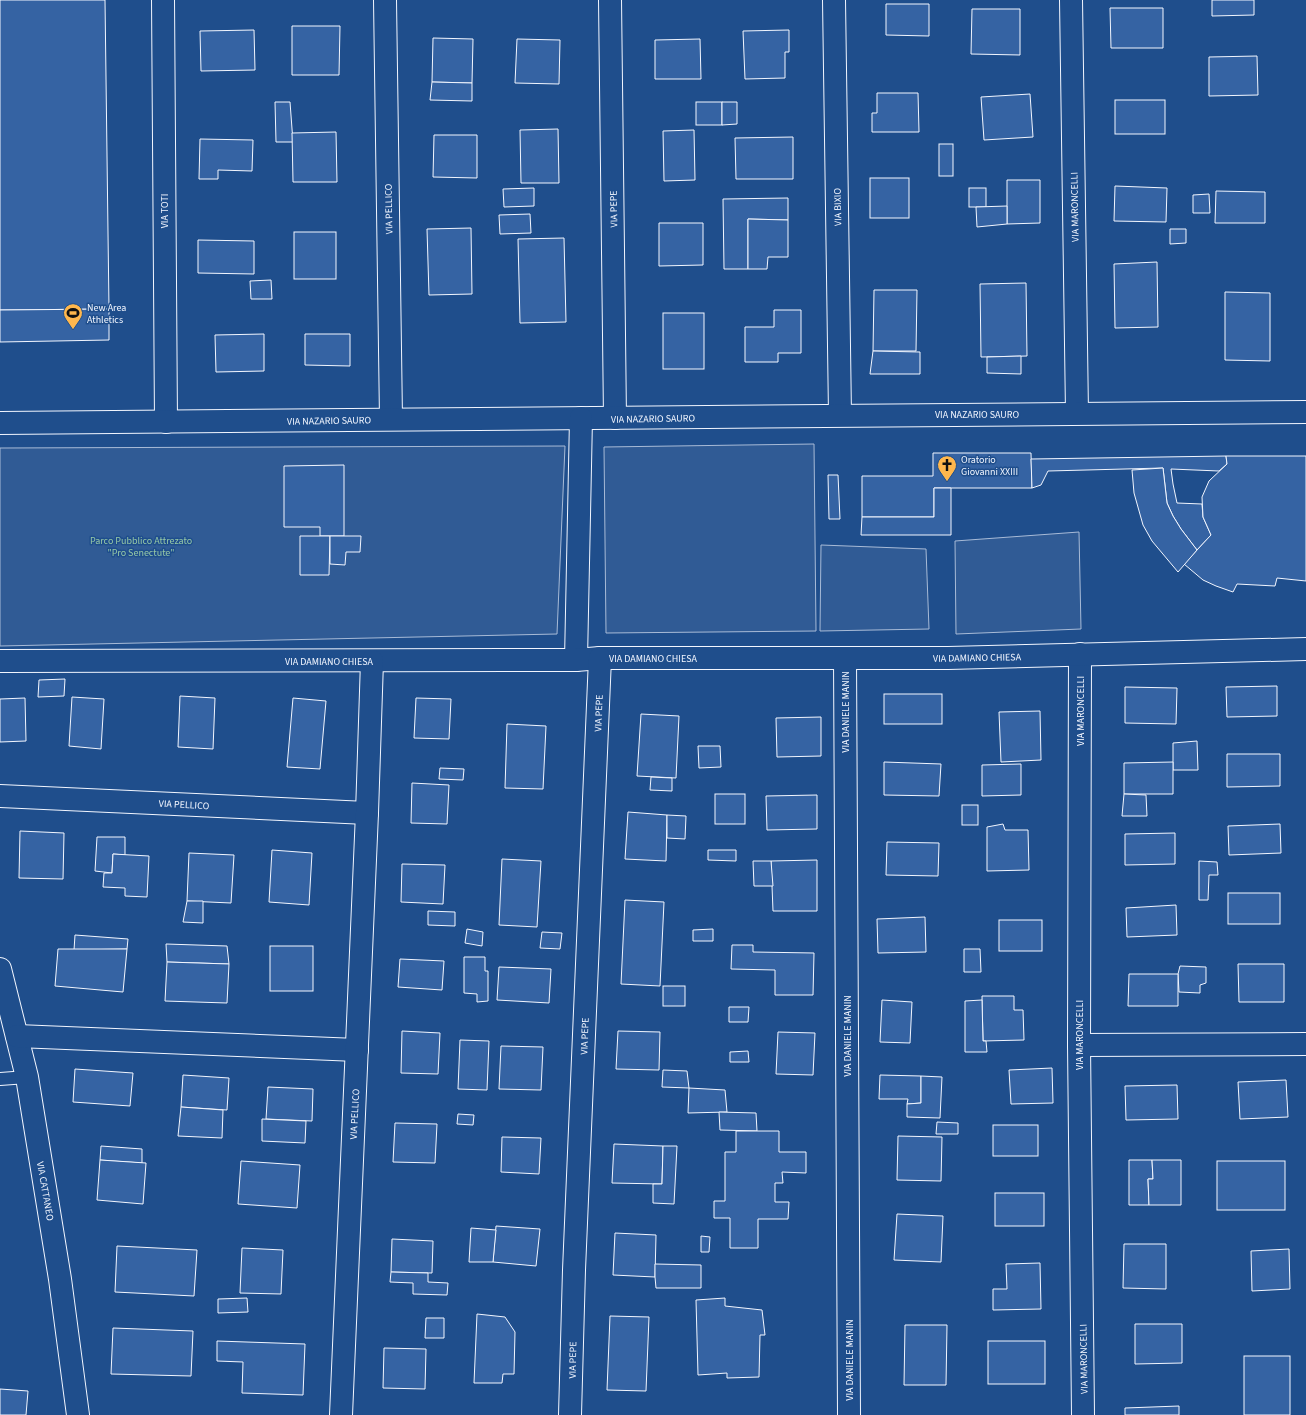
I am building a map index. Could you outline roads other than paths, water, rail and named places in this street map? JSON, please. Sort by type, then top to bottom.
[{"type":"street","name":"VIA TOTI","points":[[163,0],[166,422]]},
{"type":"street","name":"VIA PELLICO","points":[[385,0],[390,419]]},
{"type":"street","name":"VIA PEPE","points":[[610,0],[615,418]]},
{"type":"street","name":"VIA BIXIO","points":[[834,0],[840,415]]},
{"type":"street","name":"VIA MARONCELLI","points":[[1071,0],[1078,413]]},
{"type":"street","name":"VIA NAZARIO SAURO","points":[[0,423],[1306,412]]},
{"type":"street","points":[[576,660],[581,418]]},
{"type":"street","name":"VIA DAMIANO CHIESA","points":[[0,661],[948,658],[1306,649]]},
{"type":"street","name":"VIA MARONCELLI","points":[[1080,654],[1079,1045],[1083,1415]]},
{"type":"street","name":"VIA PEPE","points":[[570,1415],[574,1270],[600,658]]},
{"type":"street","name":"VIA DANIELE MANIN","points":[[845,658],[849,1415]]},
{"type":"street","name":"VIA PELLICO","points":[[341,1415],[368,813],[372,661]]},
{"type":"street","name":"VIA PELLICO","points":[[0,796],[368,813]]},
{"type":"street","name":"VIA CATTANEO","points":[[0,969],[27,1077],[60,1279],[78,1415]]},
{"type":"street","points":[[17,1036],[357,1050]]},
{"type":"street","points":[[1079,1045],[1306,1044]]},
{"type":"lane","points":[[0,1079],[27,1077]]},
{"type":"place","name":"New Area Athletics","points":[[73,330]]},
{"type":"place","name":"Oratorio Giovanni XXIII","points":[[947,482]]},
{"type":"park label","name":"Parco Pubblico Attrezato \"Pro Senectute\"","points":[[141,546]]}]
